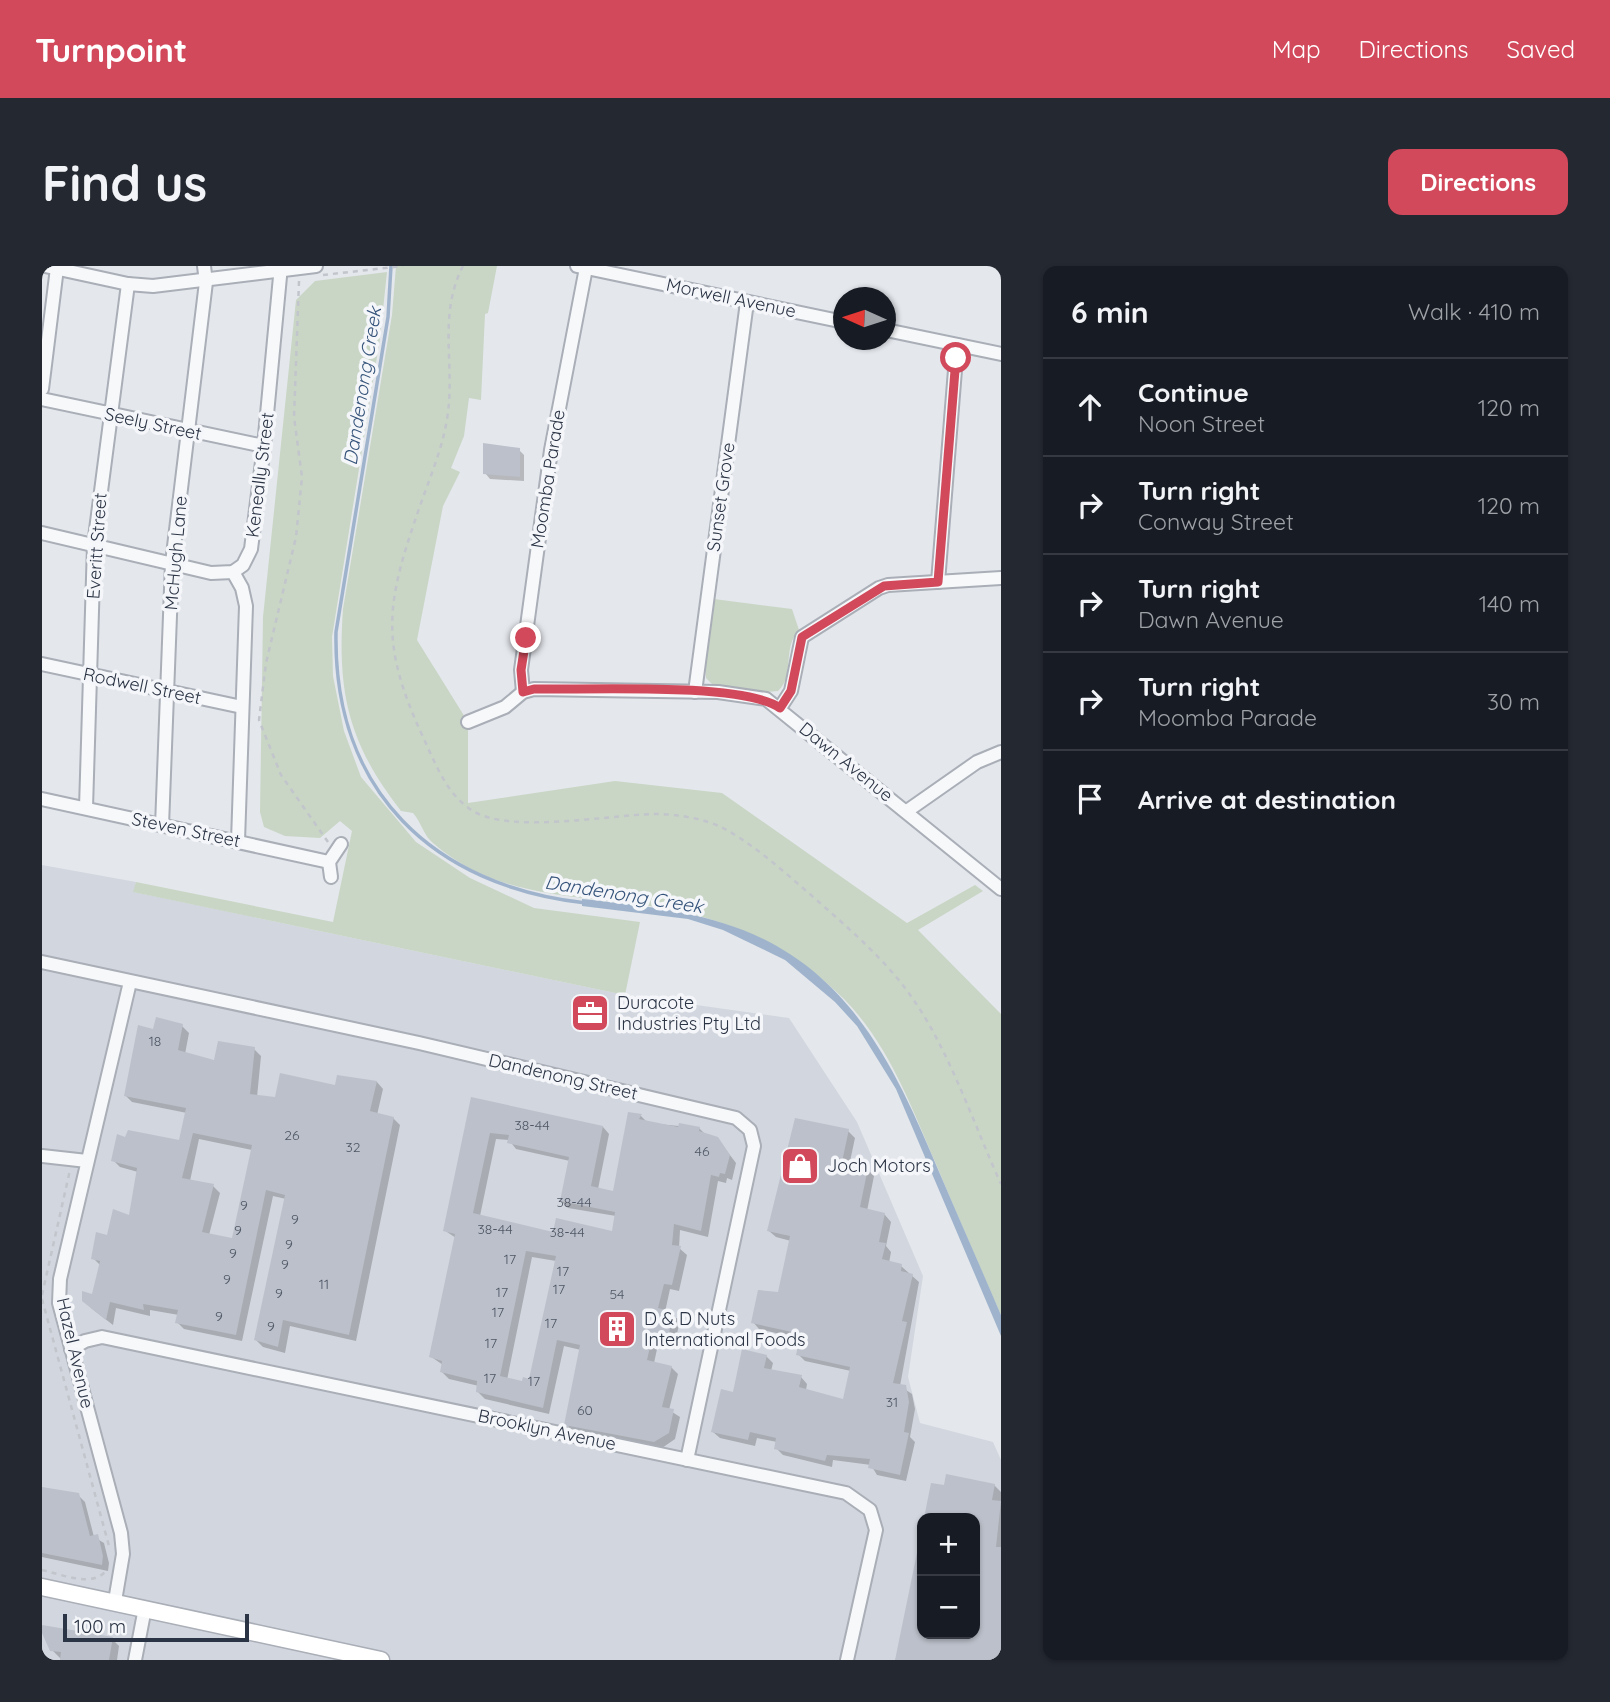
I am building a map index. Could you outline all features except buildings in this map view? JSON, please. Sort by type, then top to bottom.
[{"type":"street","name":"McHugh Lane","points":[[162,826],[172,563],[206,282],[204,266]]},
{"type":"street","points":[[42,389],[51,267],[128,284],[206,282],[281,268],[317,271]]},
{"type":"street","name":"Morwell Avenue","points":[[581,267],[833,320]]},
{"type":"street","name":"Moomba Parade","points":[[523,692],[521,670],[551,450],[581,267]]},
{"type":"street","name":"Keneally Street","points":[[233,572],[243,565],[251,549],[281,268]]},
{"type":"street","name":"Everitt Street","points":[[86,808],[94,545],[128,284]]},
{"type":"street","name":"Sunset Grove","points":[[695,692],[747,302]]},
{"type":"street","points":[[896,332],[1001,354]]},
{"type":"street","points":[[938,582],[957,345]]},
{"type":"street","name":"Seely Street","points":[[42,399],[264,446]]},
{"type":"street","points":[[42,533],[211,573],[233,572],[242,588],[246,606],[238,842]]},
{"type":"street","points":[[780,708],[791,691],[802,637],[884,586],[1001,578]]},
{"type":"street","name":"Rodwell Street","points":[[42,664],[242,707]]},
{"type":"street","name":"Dawn Avenue","points":[[468,722],[505,707],[523,692],[534,689],[695,692],[760,698],[780,708],[1001,889]]},
{"type":"street","points":[[906,811],[977,762],[1001,752]]},
{"type":"street","name":"Steven Street","points":[[42,799],[238,842],[336,853]]},
{"type":"street","points":[[331,877],[336,853]]},
{"type":"street","name":"Dandenong Street","points":[[42,962],[419,1043],[736,1118],[750,1130],[754,1146],[687,1460]]},
{"type":"street","name":"Hazel Avenue","points":[[116,1601],[124,1554],[121,1533],[59,1303],[61,1279],[87,1161],[130,982]]},
{"type":"street","points":[[42,1156],[87,1161]]},
{"type":"street","name":"Brooklyn Avenue","points":[[71,1349],[85,1341],[102,1337],[846,1493],[870,1510],[876,1530],[847,1660]]},
{"type":"street","points":[[42,1587],[381,1660]]},
{"type":"street","points":[[135,1660],[145,1608]]},
{"type":"path","points":[[317,271],[403,266]]},
{"type":"path","points":[[463,266],[448,304],[448,411],[442,448],[397,580],[391,636],[403,694],[455,799],[477,814],[544,823],[655,814],[686,817],[720,826],[758,849],[866,944],[915,1001],[934,1035],[1001,1184]]},
{"type":"path","points":[[299,279],[301,285],[294,416],[302,477],[296,537],[266,663],[259,720],[281,775],[336,853]]},
{"type":"path","points":[[71,1159],[42,1297],[111,1552]]},
{"type":"path","points":[[42,1570],[93,1580],[106,1573],[110,1560]]},
{"type":"shaded area","points":[[42,865],[136,882],[134,892],[625,995],[789,1018],[857,1122],[923,1276],[908,1377],[920,1423],[993,1442],[1001,1460],[1001,1660],[42,1660]]},
{"type":"green space","points":[[396,266],[497,266],[488,313],[485,314],[481,400],[469,398],[464,436],[451,468],[460,472],[443,506],[417,640],[468,722],[468,803],[615,781],[722,793],[907,923],[975,885],[983,891],[918,930],[1001,1014],[1001,1315],[898,1077],[860,1017],[825,982],[806,966],[763,940],[717,921],[668,909],[545,892],[486,876],[459,862],[430,840],[413,813],[401,811],[369,763],[350,717],[345,693],[342,667],[343,609],[392,315]]},
{"type":"green space","points":[[387,272],[380,338],[332,637],[333,676],[344,731],[361,777],[416,842],[470,878],[534,908],[640,922],[625,995],[133,892],[136,882],[333,922],[352,831],[340,821],[320,838],[285,836],[264,827],[260,812],[263,617],[296,300],[315,281]]},
{"type":"green space","points":[[714,599],[792,609],[799,630],[791,645],[786,678],[778,691],[713,685],[706,678],[705,666]]},
{"type":"water","points":[[582,899],[684,913],[743,930],[782,949],[815,972],[843,1000],[867,1030],[907,1099],[1001,1315],[1001,1336],[896,1089],[857,1026],[835,1002],[785,960],[723,930],[688,919],[582,906]]},
{"type":"waterway","name":"Dandenong Creek","points":[[391,266],[388,317],[336,632],[340,689],[352,739],[373,783],[402,821],[439,852],[482,876],[531,893],[586,903]]},
{"type":"place","name":"Duracote Industries Pty Ltd","points":[[590,1013]]},
{"type":"place","name":"Joch Motors","points":[[800,1166]]},
{"type":"place","name":"D & D Nuts International Foods","points":[[617,1329]]},
{"type":"route","points":[[526,638],[521,670],[523,692],[534,689],[718,692],[766,699],[780,708],[791,691],[798,644],[802,637],[884,586],[938,582],[956,358]]}]
